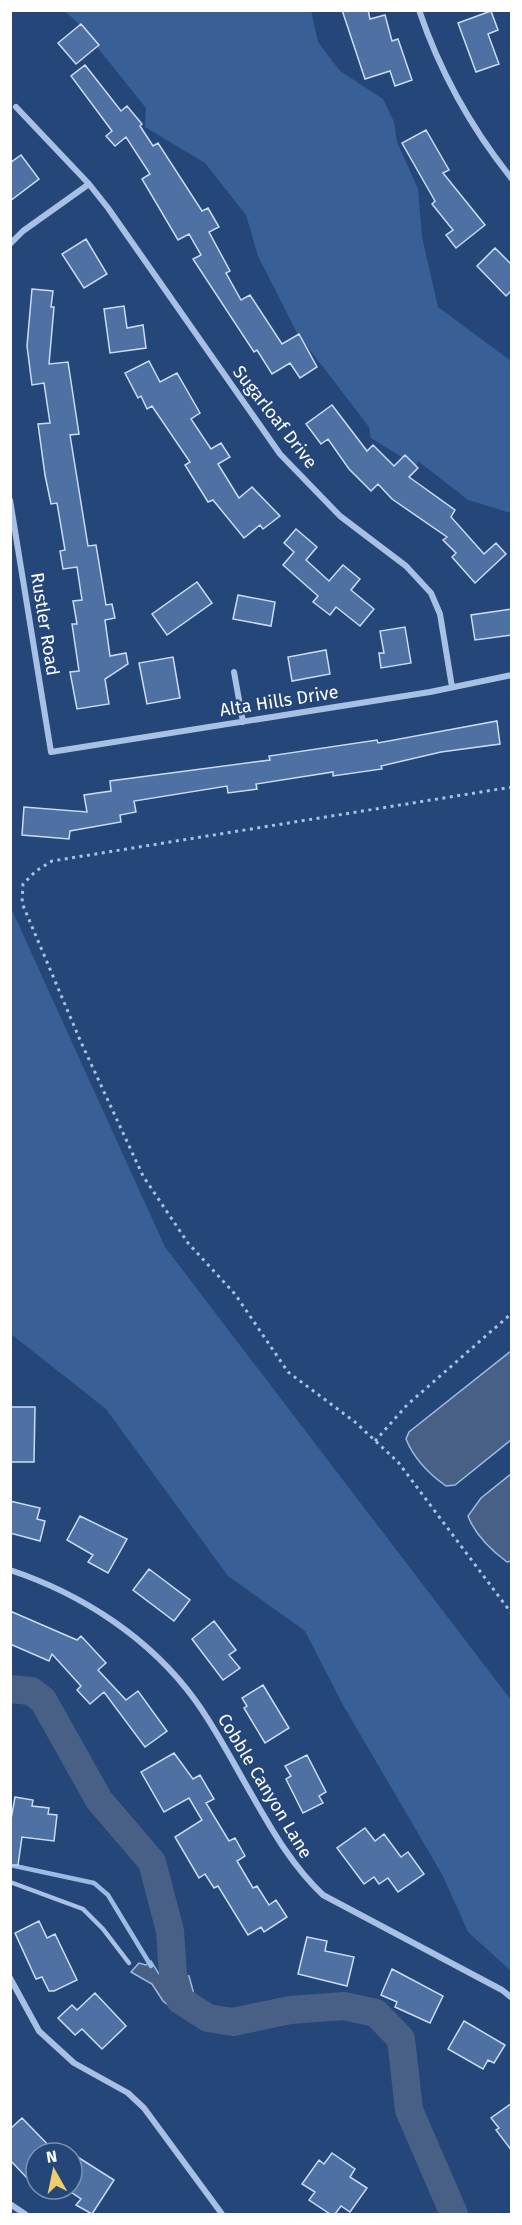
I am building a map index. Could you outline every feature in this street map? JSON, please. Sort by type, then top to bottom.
[{"type":"street","points":[[419,10],[445,74],[469,120],[512,179]]},
{"type":"street","name":"Sugarloaf Drive","points":[[16,107],[89,184],[280,454],[340,516],[406,566],[431,593],[440,614],[452,687]]},
{"type":"street","points":[[10,244],[23,231],[89,184]]},
{"type":"street","name":"Rustler Road","points":[[10,500],[51,752]]},
{"type":"street","points":[[234,672],[243,723]]},
{"type":"street","name":"Alta Hills Drive","points":[[51,752],[243,723],[512,675]]},
{"type":"street","name":"Cobble Canyon Lane","points":[[10,1570],[67,1592],[136,1638],[168,1668],[195,1699],[287,1854],[303,1877],[323,1895],[502,1990],[512,1998]]},
{"type":"street","points":[[10,1978],[39,2031],[74,2063],[128,2093],[144,2108],[222,2214]]},
{"type":"street","points":[[10,2204],[25,2214]]},
{"type":"lane","points":[[10,1882],[83,1909],[103,1929],[129,1963]]},
{"type":"path","points":[[512,788],[52,861],[36,871],[23,884],[22,903],[80,1040],[143,1176],[188,1243],[235,1294],[288,1371],[355,1422],[398,1462],[512,1614]]},
{"type":"path","points":[[375,1441],[407,1405],[512,1313]]},
{"type":"shaded area","points":[[65,11],[311,11],[318,42],[340,71],[383,99],[394,122],[397,142],[418,189],[422,237],[438,307],[511,361],[511,513],[468,500],[418,461],[416,466],[371,438],[369,427],[297,333],[258,256],[246,215],[205,163],[145,127],[146,108],[77,22]]},
{"type":"shaded area","points":[[11,908],[165,1247],[511,1700],[511,1971],[468,1932],[443,1876],[343,1705],[305,1631],[228,1576],[106,1409],[11,1334]]},
{"type":"shaded area","points":[[511,1351],[511,1440],[455,1485],[446,1486],[428,1471],[413,1453],[406,1439],[409,1432]]},
{"type":"shaded area","points":[[511,1474],[512,1561],[507,1562],[484,1542],[468,1516],[481,1498]]},
{"type":"shaded area","points":[[151,1961],[159,1974],[189,1976],[196,2002],[208,2018],[187,2017],[177,2012],[163,2001],[152,1984],[131,1972],[139,1963],[146,1965]]},
{"type":"building","points":[[342,10],[368,10],[370,19],[385,15],[392,41],[398,39],[412,80],[395,86],[390,71],[365,79]]},
{"type":"building","points":[[491,11],[498,30],[488,34],[499,64],[476,72],[458,23]]},
{"type":"building","points":[[81,24],[99,45],[76,64],[58,43]]},
{"type":"building","points":[[85,65],[121,111],[127,106],[142,124],[140,126],[153,146],[158,143],[202,211],[208,208],[219,227],[209,232],[230,271],[226,273],[241,300],[250,295],[282,344],[299,334],[317,367],[300,378],[290,363],[272,374],[257,350],[254,352],[193,259],[201,255],[189,234],[178,240],[142,179],[150,174],[126,137],[115,146],[106,136],[112,131],[71,76]]},
{"type":"building","points":[[426,130],[449,170],[443,173],[485,225],[456,248],[446,235],[453,230],[432,204],[435,201],[402,143]]},
{"type":"building","points":[[21,155],[39,179],[10,201],[10,163]]},
{"type":"building","points":[[86,239],[107,274],[84,288],[62,254]]},
{"type":"building","points":[[495,248],[512,265],[512,290],[506,296],[477,266]]},
{"type":"building","points":[[32,289],[53,291],[51,307],[54,307],[49,364],[68,362],[79,434],[70,435],[88,546],[96,545],[106,605],[112,604],[115,618],[105,620],[110,656],[126,653],[128,664],[105,679],[109,704],[77,709],[70,672],[79,671],[72,624],[77,624],[73,601],[82,600],[77,567],[63,569],[60,551],[65,550],[57,503],[51,504],[45,475],[38,424],[50,423],[44,383],[32,385],[27,346]]},
{"type":"building","points":[[124,306],[127,328],[143,325],[146,348],[110,353],[104,309]]},
{"type":"building","points":[[149,361],[160,382],[177,373],[200,413],[191,419],[211,449],[221,443],[230,457],[218,464],[239,498],[252,487],[280,516],[263,529],[260,525],[244,538],[213,500],[208,502],[185,465],[190,462],[152,406],[147,409],[141,396],[138,398],[125,373]]},
{"type":"building","points":[[332,405],[367,451],[373,445],[394,466],[405,455],[418,468],[409,477],[455,510],[451,517],[484,554],[496,543],[506,554],[475,583],[452,557],[456,553],[443,540],[447,537],[392,499],[378,484],[371,491],[349,469],[328,439],[321,444],[306,424]]},
{"type":"building","points":[[296,529],[317,547],[306,560],[329,581],[343,565],[360,579],[351,590],[374,609],[360,626],[336,607],[330,615],[313,602],[318,596],[283,565],[294,552],[284,543]]},
{"type":"building","points":[[197,582],[212,603],[167,635],[152,614]]},
{"type":"building","points":[[238,595],[275,602],[271,626],[233,619]]},
{"type":"building","points":[[512,609],[512,635],[475,640],[471,615]]},
{"type":"building","points":[[405,627],[411,663],[381,668],[379,653],[384,653],[380,631]]},
{"type":"building","points":[[326,650],[330,674],[292,681],[288,657]]},
{"type":"building","points":[[173,657],[180,698],[147,704],[139,663]]},
{"type":"building","points":[[497,721],[500,744],[441,752],[381,766],[382,769],[333,776],[333,772],[256,784],[257,789],[228,793],[227,786],[134,801],[136,812],[120,815],[121,822],[70,831],[69,839],[22,835],[24,807],[87,812],[84,795],[111,791],[110,781],[270,760],[269,756],[377,740],[378,743]]},
{"type":"building","points":[[10,1407],[35,1407],[34,1462],[10,1462]]},
{"type":"building","points":[[10,1501],[40,1508],[37,1519],[45,1521],[40,1541],[10,1533]]},
{"type":"building","points":[[80,1516],[127,1539],[108,1573],[88,1562],[93,1555],[67,1540]]},
{"type":"building","points":[[149,1569],[190,1600],[174,1621],[133,1590]]},
{"type":"building","points":[[10,1611],[77,1640],[81,1636],[106,1663],[98,1670],[126,1700],[138,1691],[167,1731],[145,1747],[104,1692],[90,1704],[77,1690],[81,1686],[52,1654],[49,1661],[10,1644]]},
{"type":"building","points":[[214,1621],[236,1650],[229,1655],[240,1668],[223,1680],[192,1639]]},
{"type":"building","points":[[263,1685],[289,1728],[265,1743],[244,1708],[247,1706],[242,1698]]},
{"type":"building","points":[[174,1753],[193,1779],[200,1775],[214,1799],[206,1803],[229,1841],[235,1838],[245,1856],[237,1861],[253,1888],[257,1886],[269,1905],[276,1900],[287,1917],[264,1932],[261,1927],[248,1935],[218,1886],[214,1888],[205,1874],[199,1878],[175,1837],[202,1820],[189,1798],[164,1812],[141,1772]]},
{"type":"building","points":[[307,1755],[326,1792],[319,1796],[323,1803],[303,1813],[286,1779],[291,1776],[285,1766]]},
{"type":"building","points":[[15,1797],[33,1800],[32,1806],[49,1808],[48,1814],[57,1815],[54,1841],[22,1837],[18,1865],[10,1865],[10,1825]]},
{"type":"building","points":[[365,1828],[375,1841],[384,1834],[401,1857],[408,1852],[424,1874],[398,1892],[388,1878],[379,1884],[374,1877],[364,1884],[337,1848]]},
{"type":"building","points":[[39,1921],[47,1938],[55,1934],[77,1980],[54,1991],[49,1991],[42,1977],[36,1979],[15,1933]]},
{"type":"building","points":[[307,1937],[327,1941],[325,1951],[354,1957],[347,1986],[298,1974]]},
{"type":"building","points":[[392,1969],[443,1996],[430,2023],[395,2007],[397,2002],[381,1995]]},
{"type":"building","points":[[95,1993],[126,2026],[102,2049],[82,2029],[75,2035],[58,2018],[72,2005],[77,2010]]},
{"type":"building","points":[[464,2021],[505,2045],[494,2063],[488,2060],[483,2069],[448,2049]]},
{"type":"building","points":[[512,2103],[512,2151],[496,2130],[499,2128],[491,2118]]},
{"type":"building","points":[[22,2118],[44,2141],[24,2141],[24,2175],[10,2160],[10,2129]]},
{"type":"building","points":[[332,2153],[355,2169],[350,2177],[367,2188],[350,2212],[341,2206],[335,2214],[330,2214],[309,2200],[315,2192],[302,2184],[319,2160],[324,2164]]},
{"type":"building","points":[[84,2161],[114,2180],[92,2214],[76,2205],[79,2201],[84,2201]]},
{"type":"waterway","points":[[10,1689],[31,1691],[43,1700],[99,1800],[152,1862],[170,1931],[173,1975],[180,2000],[208,2018],[233,2022],[290,2010],[344,2006],[376,2013],[401,2039],[409,2110],[454,2214]]},
{"type":"waterway","points":[[10,1865],[94,1883],[108,1895],[151,1966]]}]
